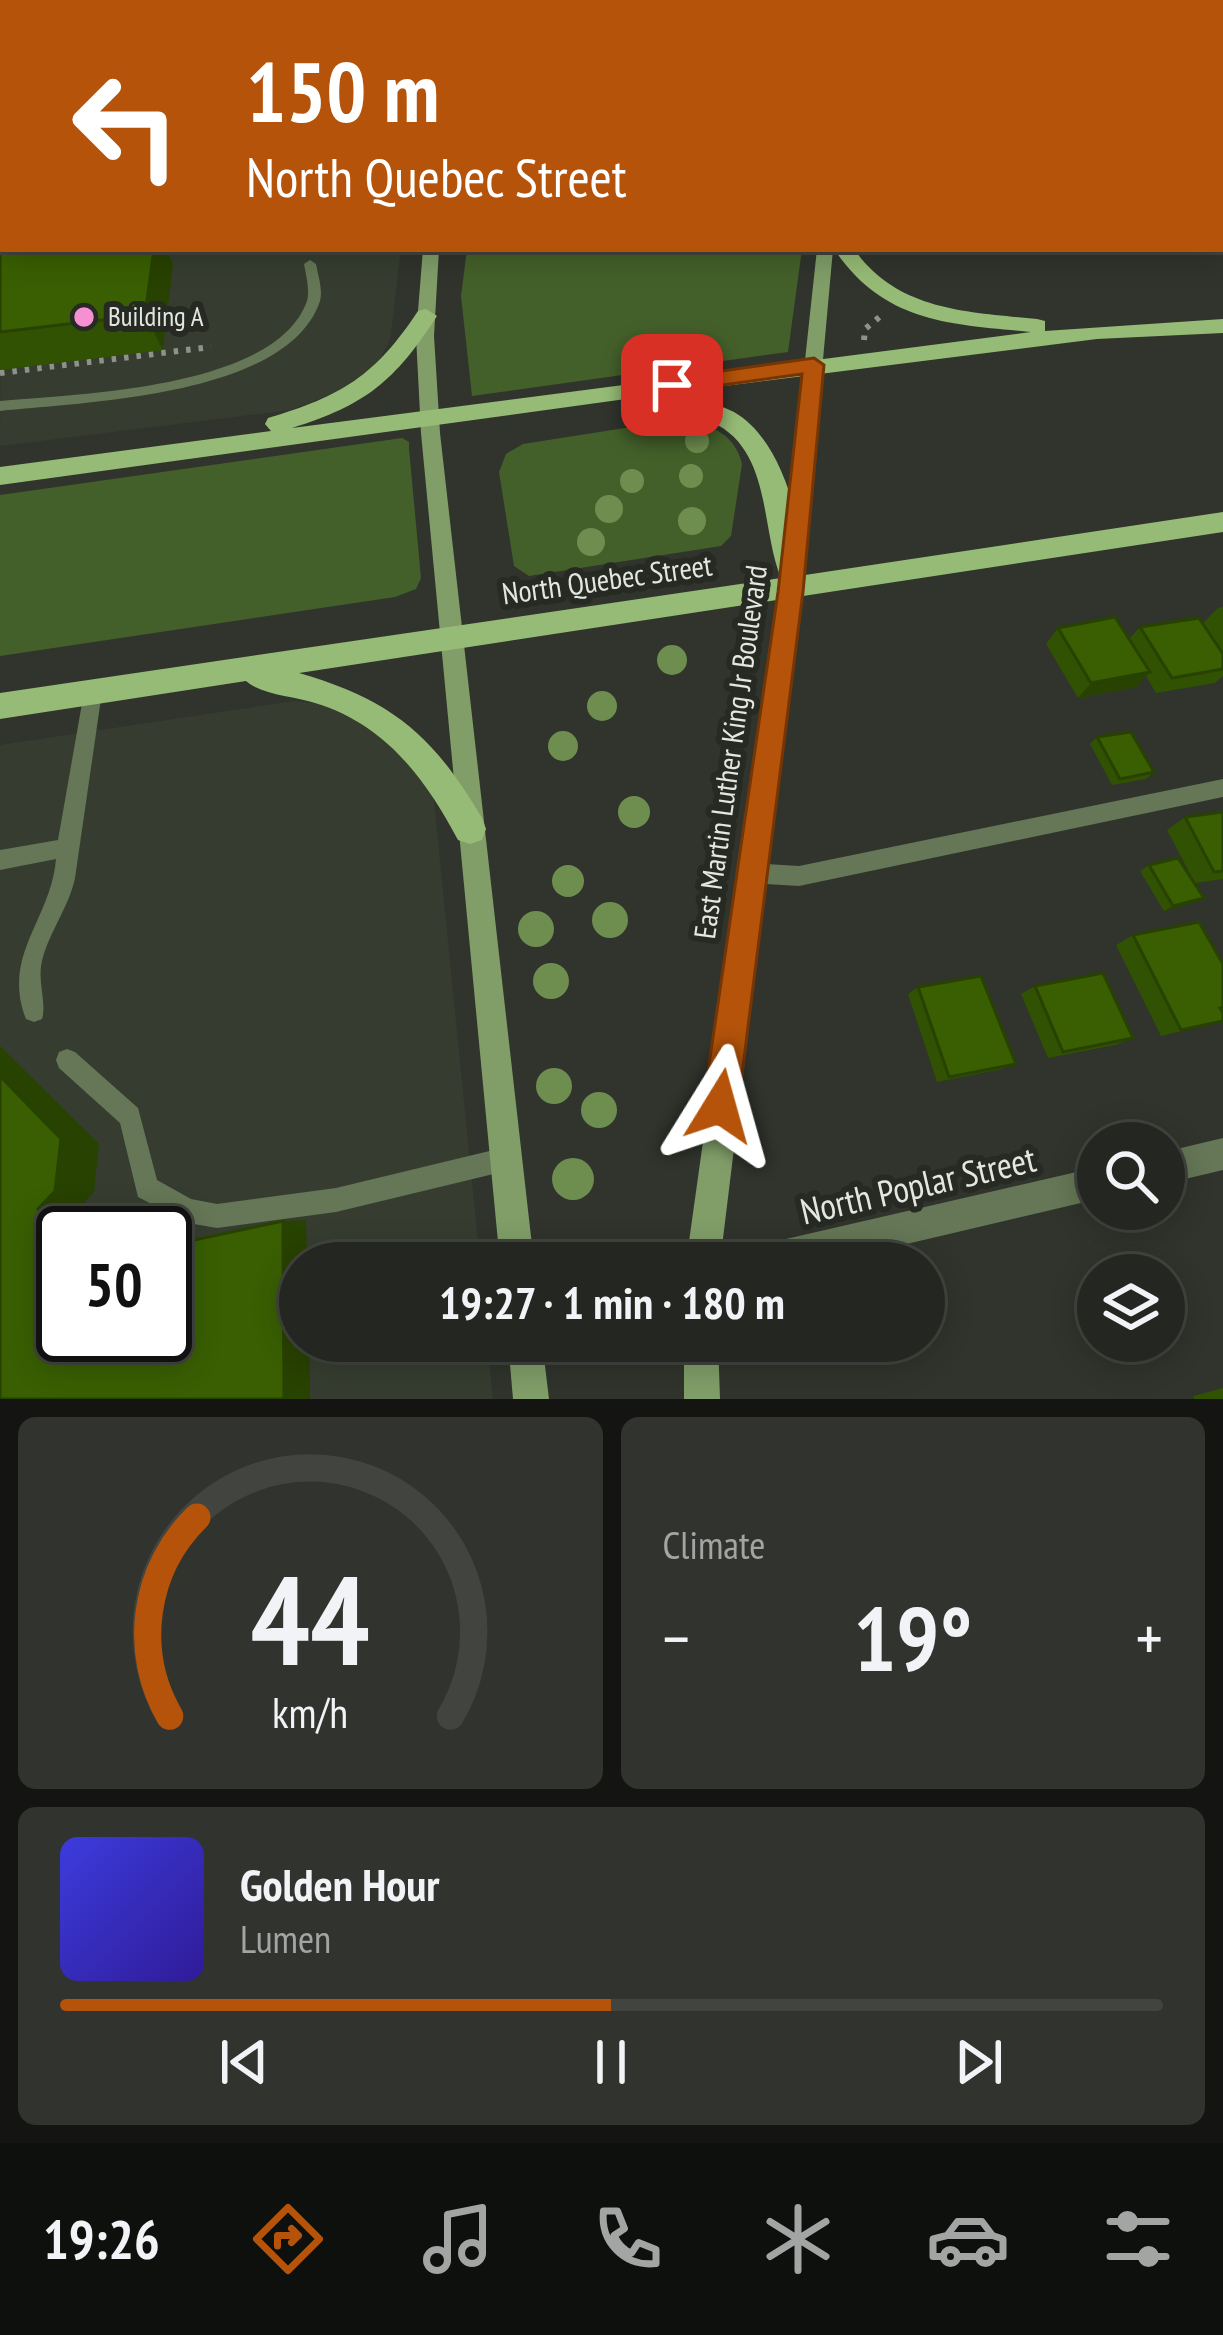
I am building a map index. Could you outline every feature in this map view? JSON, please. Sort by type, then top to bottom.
[{"type":"main road","points":[[431,252],[426,316],[433,418],[470,830],[515,1242]]},
{"type":"main road","name":"East Martin Luther King Jr Boulevard","points":[[706,1242],[791,582],[825,252]]},
{"type":"main road","points":[[846,252],[870,283],[914,308],[959,319],[1096,332]]},
{"type":"main road","points":[[191,451],[319,412],[365,392],[396,362],[426,316]]},
{"type":"main road","points":[[0,476],[814,365],[1096,332],[1223,326]]},
{"type":"main road","points":[[625,391],[708,412],[746,432],[772,494],[791,582]]},
{"type":"main road","name":"North Quebec Street","points":[[0,706],[791,582],[1223,522]]},
{"type":"main road","points":[[234,672],[333,693],[386,720],[432,763],[470,830]]},
{"type":"main road","points":[[527,1362],[531,1399]]},
{"type":"main road","points":[[701,1362],[702,1399]]},
{"type":"street","points":[[1185,1163],[1223,1154]]},
{"type":"street","name":"North Poplar Street","points":[[846,1242],[1077,1189]]},
{"type":"lane","points":[[0,406],[181,383],[225,373],[265,356],[304,319],[315,297],[310,265]]},
{"type":"lane","points":[[34,1011],[29,979],[35,941],[63,890],[93,692]]},
{"type":"lane","points":[[751,873],[799,876],[1223,788]]},
{"type":"lane","points":[[0,860],[67,848]]},
{"type":"lane","points":[[67,1060],[130,1116],[147,1188],[188,1211],[217,1216],[336,1200],[506,1159]]},
{"type":"path","points":[[864,341],[865,329],[886,312]]},
{"type":"path","points":[[0,373],[213,347]]},
{"type":"shaded area","points":[[1,252],[401,252],[390,340],[378,363],[356,385],[290,410],[0,446]]},
{"type":"shaded area","points":[[294,701],[323,704],[378,728],[433,792],[478,1242],[279,1242],[279,1362],[489,1362],[493,1399],[0,1399],[0,745]]},
{"type":"green space","points":[[467,252],[802,252],[788,352],[472,396],[461,296]]},
{"type":"green space","points":[[676,420],[698,423],[726,436],[742,464],[731,536],[721,546],[529,576],[514,566],[499,472],[506,454],[523,444]]},
{"type":"green space","points":[[402,438],[409,442],[421,578],[416,589],[395,597],[0,656],[0,495]]},
{"type":"building","points":[[0,252],[154,252],[145,315],[0,332]]},
{"type":"building","points":[[1115,617],[1150,672],[1091,683],[1058,628]]},
{"type":"building","points":[[1199,618],[1223,654],[1223,669],[1172,678],[1140,627]]},
{"type":"building","points":[[1131,732],[1154,772],[1120,779],[1097,737]]},
{"type":"building","points":[[1223,812],[1223,871],[1214,872],[1185,817]]},
{"type":"building","points":[[1178,858],[1204,898],[1173,906],[1149,865]]},
{"type":"building","points":[[1199,922],[1223,964],[1223,1021],[1181,1030],[1133,935]]},
{"type":"building","points":[[1103,973],[1133,1038],[1063,1052],[1035,986]]},
{"type":"building","points":[[981,976],[1016,1064],[949,1077],[918,987]]},
{"type":"building","points":[[0,1076],[61,1139],[55,1191],[36,1206],[36,1362],[192,1362],[192,1240],[283,1221],[279,1362],[284,1362],[284,1399],[0,1399]]},
{"type":"place","name":"Building A","points":[[84,317]]},
{"type":"route","points":[[672,385],[814,365],[790,592],[720,1106]]}]
